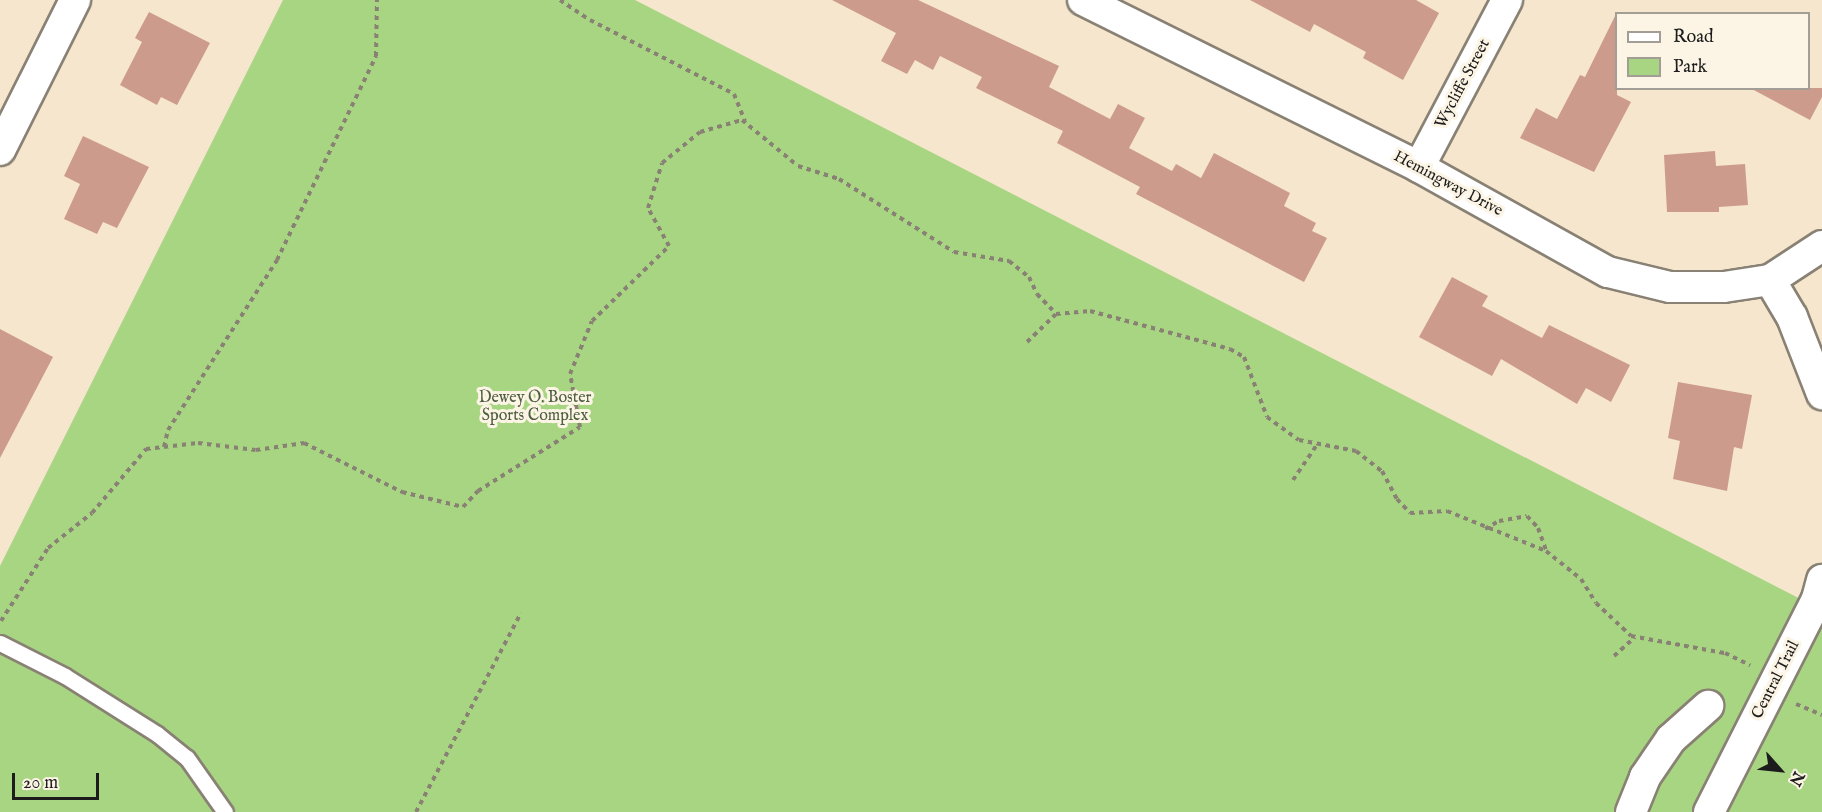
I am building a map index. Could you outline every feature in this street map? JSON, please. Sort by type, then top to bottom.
[{"type":"street","points":[[0,150],[75,0]]},
{"type":"street","name":"Hemingway Drive","points":[[1083,0],[1419,167],[1608,272],[1670,287],[1724,287],[1770,280],[1822,246]]},
{"type":"street","name":"Wycliffe Street","points":[[1419,167],[1507,0]]},
{"type":"street","points":[[1770,280],[1792,317],[1822,394]]},
{"type":"street","name":"Central Trail","points":[[1709,812],[1817,598],[1822,580]]},
{"type":"street","points":[[1631,812],[1645,777],[1671,739],[1708,706]]},
{"type":"lane","points":[[0,643],[85,688],[157,734],[187,759],[225,812]]},
{"type":"path","points":[[164,447],[168,429],[277,260],[376,56],[377,0]]},
{"type":"path","points":[[560,0],[590,20],[734,94],[745,122],[798,166],[839,179],[954,252],[1009,261],[1029,277],[1037,294],[1056,314]]},
{"type":"path","points":[[1,621],[48,548],[92,513],[146,449],[198,443],[256,450],[304,443],[402,492],[463,507],[478,491],[580,427],[570,374],[592,321],[669,246],[648,208],[662,163],[700,132],[745,122]]},
{"type":"path","points":[[1027,342],[1056,314],[1090,311],[1230,349],[1244,357],[1267,417],[1299,440],[1316,446],[1334,444],[1356,451],[1382,471],[1397,499],[1410,513],[1447,511],[1485,529],[1546,551],[1581,579],[1596,603],[1635,637],[1725,653],[1752,666]]},
{"type":"path","points":[[1293,480],[1316,446]]},
{"type":"path","points":[[1485,529],[1499,521],[1527,516],[1538,528],[1546,551]]},
{"type":"path","points":[[416,812],[520,613]]},
{"type":"path","points":[[1614,656],[1635,637]]},
{"type":"path","points":[[1787,699],[1822,715]]},
{"type":"green space","name":"Dewey O. Boster Sports Complex","points":[[283,0],[635,0],[1822,610],[1822,812],[0,812],[0,566]]},
{"type":"building","points":[[832,0],[918,0],[1059,66],[1049,87],[1110,119],[1118,104],[1145,118],[1129,148],[1172,171],[1176,164],[1201,178],[1214,153],[1290,193],[1284,206],[1316,223],[1312,231],[1327,238],[1304,282],[1136,194],[1140,187],[1057,143],[1063,131],[976,88],[982,77],[940,56],[933,70],[915,60],[907,74],[881,61],[896,33]]},
{"type":"building","points":[[1250,0],[1416,0],[1439,13],[1403,80],[1363,58],[1366,52],[1314,24],[1310,32]]},
{"type":"building","points":[[149,12],[210,43],[177,105],[161,97],[157,105],[120,85],[142,42],[135,38]]},
{"type":"building","points":[[1615,16],[1615,90],[1617,90],[1617,95],[1631,102],[1594,172],[1520,138],[1536,108],[1557,119],[1580,75],[1585,77]]},
{"type":"building","points":[[1822,88],[1822,97],[1810,120],[1754,90]]},
{"type":"building","points":[[83,136],[149,167],[117,228],[103,222],[97,234],[64,219],[80,184],[64,176]]},
{"type":"building","points":[[1715,151],[1716,166],[1745,164],[1748,205],[1719,207],[1719,212],[1667,212],[1664,155]]},
{"type":"building","points":[[1452,277],[1488,296],[1482,306],[1542,338],[1549,325],[1630,365],[1611,402],[1586,388],[1577,404],[1501,359],[1492,376],[1419,337]]},
{"type":"building","points":[[0,329],[53,357],[0,458]]},
{"type":"building","points":[[1678,382],[1752,395],[1742,449],[1734,447],[1727,491],[1673,479],[1680,441],[1668,438]]}]
